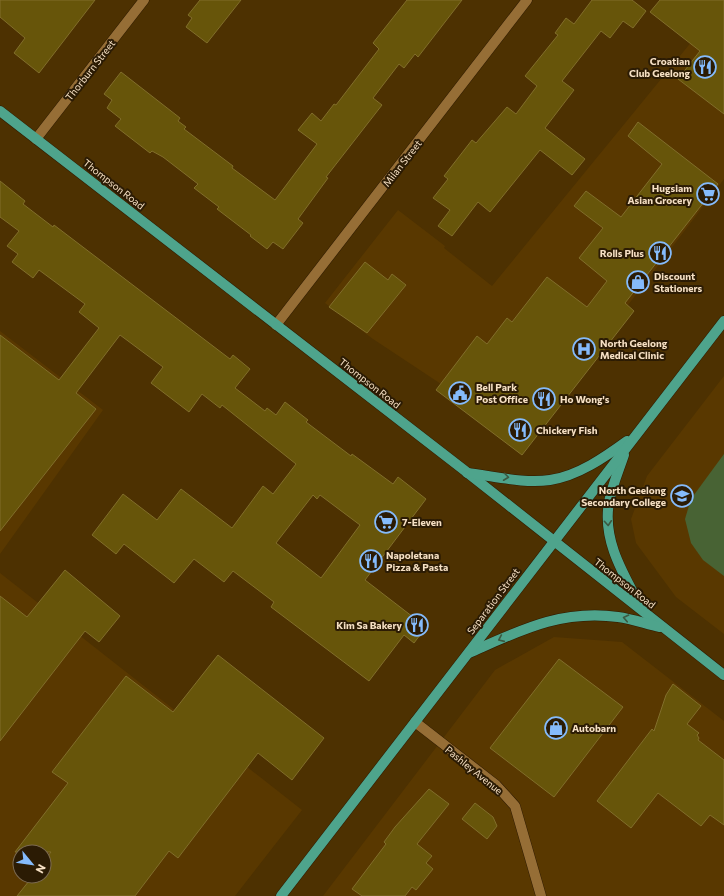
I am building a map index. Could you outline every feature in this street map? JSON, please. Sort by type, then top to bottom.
[{"type":"main road","name":"Thompson Road","points":[[0,111],[467,473],[724,675]]},
{"type":"main road","name":"Separation Street","points":[[281,896],[724,321]]},
{"type":"main road","points":[[467,473],[533,480],[555,479],[594,463],[636,435]]},
{"type":"main road","points":[[628,445],[610,496],[607,515],[608,530],[622,571],[644,612]]},
{"type":"main road","points":[[467,654],[529,626],[569,616],[619,617],[664,628]]},
{"type":"street","name":"Thorburn Street","points":[[36,139],[144,0]]},
{"type":"street","name":"Milan Street","points":[[276,325],[527,0]]},
{"type":"street","name":"Pashley Avenue","points":[[415,722],[496,785],[516,806],[541,896]]},
{"type":"shaded area","points":[[724,2],[724,179],[558,397],[441,384],[373,339],[325,303],[398,210],[445,246],[444,248],[492,286]]},
{"type":"shaded area","points":[[0,331],[103,410],[0,554]]},
{"type":"shaded area","name":"North Geelong Secondary College","points":[[724,376],[724,634],[676,597],[636,543],[631,519],[647,476]]},
{"type":"shaded area","points":[[0,573],[302,810],[235,896],[0,896]]},
{"type":"shaded area","points":[[554,637],[622,642],[724,721],[724,896],[323,896],[495,670]]},
{"type":"green space","points":[[724,454],[724,576],[703,560],[691,543],[685,519],[691,499]]},
{"type":"building","points":[[0,0],[95,0],[39,73],[14,53],[25,38],[0,17]]},
{"type":"building","points":[[200,0],[241,0],[207,43],[186,27],[192,18],[188,15]]},
{"type":"building","points":[[407,0],[462,0],[418,57],[415,54],[404,68],[399,64],[373,98],[382,105],[326,177],[328,178],[298,219],[303,223],[283,249],[273,242],[267,249],[250,236],[251,235],[217,209],[219,207],[194,188],[198,184],[163,157],[152,151],[150,153],[115,126],[121,119],[107,108],[112,100],[104,94],[121,72],[180,118],[178,121],[186,127],[184,129],[233,166],[232,168],[275,200],[317,144],[298,130],[312,113],[321,121],[334,104],[336,105],[379,49],[373,43]]},
{"type":"building","points":[[592,0],[632,0],[646,11],[633,28],[623,21],[610,38],[601,31],[562,81],[574,90],[545,128],[585,159],[572,175],[540,150],[490,212],[478,202],[452,236],[438,226],[450,210],[433,198],[448,179],[444,176],[472,140],[476,143],[507,107],[516,114],[537,86],[525,76],[558,35],[555,33],[566,18],[574,24]]},
{"type":"building","points":[[660,0],[724,0],[724,114],[678,79],[700,51],[650,12]]},
{"type":"building","points":[[638,122],[718,184],[625,303],[634,311],[522,455],[436,390],[477,336],[487,344],[507,318],[512,322],[547,277],[587,307],[607,281],[579,258],[603,228],[574,206],[586,191],[621,217],[662,164],[628,136]]},
{"type":"building","points":[[0,181],[25,201],[23,204],[53,227],[54,225],[230,359],[233,355],[250,369],[235,388],[265,411],[267,408],[276,415],[285,402],[308,420],[306,422],[351,456],[352,454],[393,484],[398,477],[426,499],[365,580],[426,627],[414,643],[404,635],[369,681],[271,607],[274,602],[233,571],[224,582],[194,559],[174,583],[124,544],[116,554],[92,535],[123,494],[157,520],[181,489],[232,528],[263,486],[273,494],[296,464],[222,405],[220,408],[202,394],[189,412],[151,383],[163,367],[120,335],[76,393],[96,409],[0,531],[0,335],[59,380],[99,328],[79,312],[85,304],[39,270],[33,278],[12,262],[18,254],[7,246],[19,231],[0,217]],"holes":[[[313,495],[317,499],[320,495],[360,525],[321,578],[276,543]]]},
{"type":"building","points":[[365,262],[388,280],[392,274],[406,285],[367,333],[329,307]]},
{"type":"building","points":[[65,570],[120,616],[99,642],[85,631],[0,741],[0,596],[27,617]]},
{"type":"building","points":[[218,655],[324,738],[292,780],[258,753],[178,858],[169,851],[135,896],[17,896],[27,884],[52,884],[52,844],[21,844],[68,783],[52,772],[126,676],[173,712]]},
{"type":"building","name":"Autobarn","points":[[559,659],[623,707],[554,797],[490,748]]},
{"type":"building","points":[[673,684],[701,706],[687,724],[699,733],[697,735],[699,738],[698,740],[724,760],[724,825],[710,815],[701,826],[658,793],[631,828],[597,801],[652,729],[654,731],[666,695]]},
{"type":"building","points":[[429,789],[449,804],[417,844],[432,856],[426,863],[433,869],[416,890],[412,887],[405,896],[362,896],[352,889],[386,844],[384,842],[395,827]]},
{"type":"building","points":[[475,803],[493,817],[497,826],[487,839],[462,819]]},
{"type":"place","name":"Croatian Club Geelong","points":[[705,67]]},
{"type":"place","name":"Hugsiam Asian Grocery","points":[[708,194]]},
{"type":"place","name":"Rolls Plus","points":[[660,253]]},
{"type":"place","name":"Discount Stationers","points":[[638,282]]},
{"type":"place","name":"North Geelong Medical Clinic","points":[[584,349]]},
{"type":"place","name":"Bell Park Post Office","points":[[460,393]]},
{"type":"place","name":"Ho Wong's","points":[[544,399]]},
{"type":"place","name":"Chickery Fish","points":[[520,430]]},
{"type":"place","name":"North Geelong Secondary College","points":[[682,496]]},
{"type":"place","name":"7-Eleven","points":[[386,522]]},
{"type":"place","name":"Napoletana Pizza & Pasta","points":[[371,561]]},
{"type":"place","name":"Kim Sa Bakery","points":[[417,625]]},
{"type":"place","name":"Autobarn","points":[[556,728]]}]
